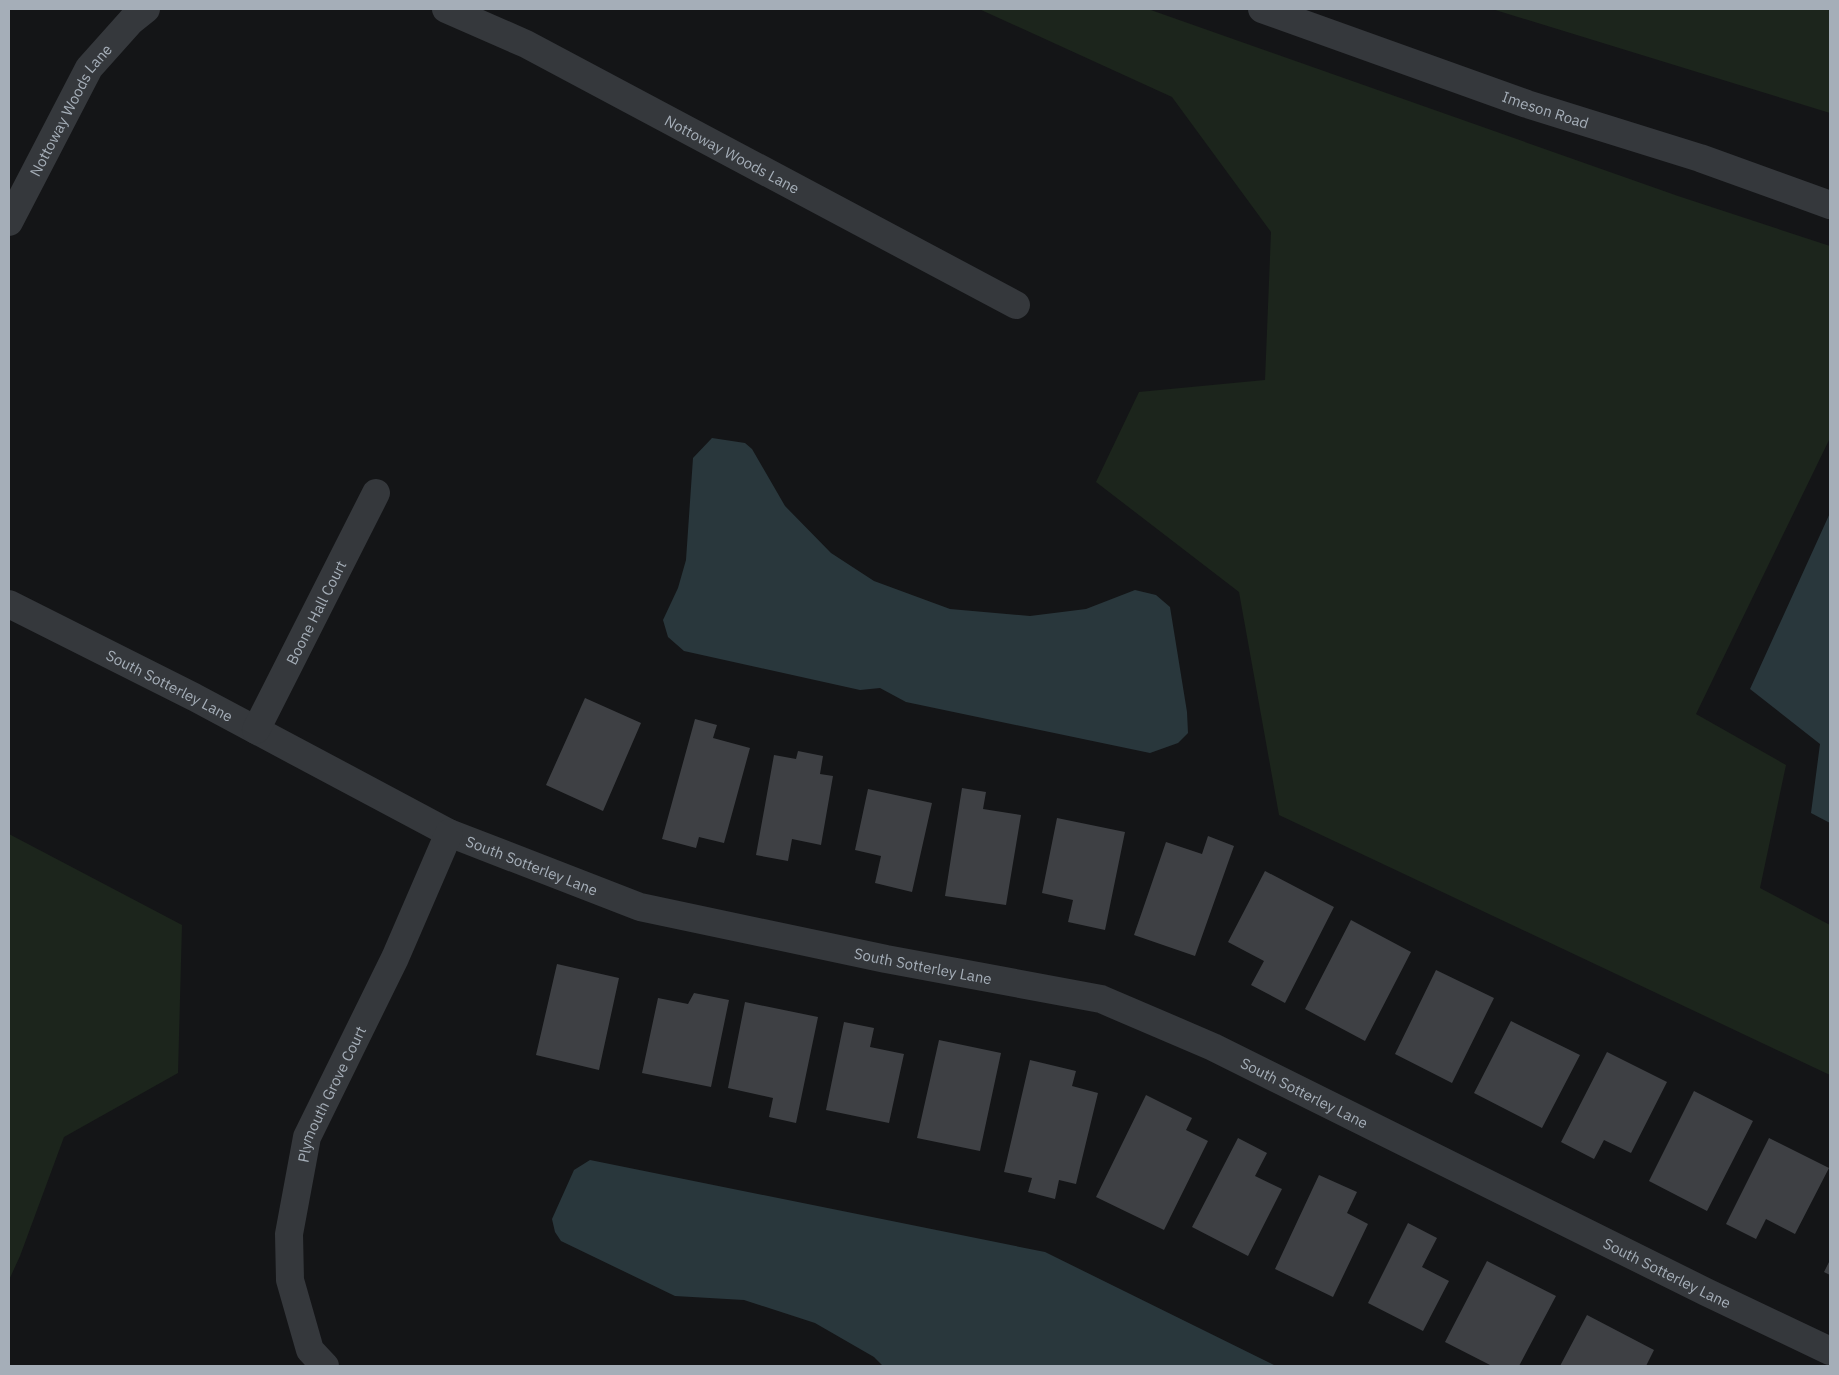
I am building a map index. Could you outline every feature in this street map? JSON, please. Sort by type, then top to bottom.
[{"type":"street","name":"Nottoway Woods Lane","points":[[9,222],[89,68],[131,21],[146,9]]},
{"type":"street","name":"Nottoway Woods Lane","points":[[446,9],[526,44],[1016,305]]},
{"type":"street","name":"Imeson Road","points":[[1262,9],[1527,104],[1700,158],[1830,206]]},
{"type":"street","name":"Boone Hall Court","points":[[256,730],[376,493]]},
{"type":"street","name":"South Sotterley Lane","points":[[9,604],[194,697],[449,833],[640,907],[886,959],[1101,999],[1213,1046],[1697,1288],[1830,1351]]},
{"type":"street","name":"Plymouth Grove Court","points":[[325,1366],[310,1350],[290,1280],[288,1234],[307,1137],[395,958],[449,833]]},
{"type":"shaded area","points":[[979,9],[1148,9],[1678,196],[1830,246],[1830,438],[1696,714],[1786,765],[1760,888],[1830,925],[1830,1075],[1279,815],[1239,592],[1096,482],[1139,392],[1265,380],[1271,232],[1172,97]]},
{"type":"shaded area","points":[[1492,9],[1830,9],[1830,113]]},
{"type":"shaded area","points":[[712,438],[745,443],[752,449],[785,506],[831,553],[874,581],[950,609],[1030,616],[1086,609],[1135,590],[1156,595],[1170,607],[1187,712],[1188,733],[1178,743],[1150,753],[906,702],[880,688],[860,690],[684,651],[668,637],[663,620],[678,588],[686,560],[693,458]]},
{"type":"shaded area","points":[[1830,513],[1830,823],[1811,813],[1820,744],[1750,689]]},
{"type":"shaded area","points":[[9,834],[182,925],[178,1073],[64,1137],[20,1256],[9,1280]]},
{"type":"shaded area","points":[[590,1160],[1045,1252],[1276,1366],[883,1366],[874,1357],[815,1323],[744,1300],[675,1296],[561,1241],[555,1232],[552,1219],[574,1170]]},
{"type":"building","points":[[585,698],[641,723],[603,811],[546,785]]},
{"type":"building","points":[[695,719],[717,725],[713,738],[750,748],[724,843],[699,837],[696,848],[662,839]]},
{"type":"building","points":[[798,751],[823,756],[820,774],[833,776],[821,845],[792,839],[788,861],[756,855],[774,755],[796,759]]},
{"type":"building","points":[[962,788],[986,792],[983,809],[1021,815],[1006,905],[945,896]]},
{"type":"building","points":[[868,789],[932,803],[912,892],[875,883],[881,856],[855,850]]},
{"type":"building","points":[[1057,818],[1125,832],[1105,930],[1068,922],[1073,900],[1042,893]]},
{"type":"building","points":[[1208,836],[1234,846],[1195,956],[1134,935],[1166,842],[1202,854]]},
{"type":"building","points":[[1265,871],[1334,907],[1285,1003],[1251,985],[1264,961],[1228,942]]},
{"type":"building","points":[[1351,920],[1411,952],[1365,1041],[1305,1009]]},
{"type":"building","points":[[557,964],[619,978],[599,1070],[536,1055]]},
{"type":"building","points":[[1436,970],[1494,998],[1452,1083],[1395,1054]]},
{"type":"building","points":[[694,993],[729,1000],[711,1087],[642,1073],[658,998],[688,1004]]},
{"type":"building","points":[[745,1002],[818,1017],[796,1123],[769,1117],[773,1098],[728,1088]]},
{"type":"building","points":[[1511,1021],[1580,1055],[1542,1128],[1474,1093]]},
{"type":"building","points":[[844,1022],[874,1028],[870,1047],[904,1054],[889,1123],[826,1110]]},
{"type":"building","points":[[939,1040],[1001,1053],[980,1151],[917,1138]]},
{"type":"building","points":[[1607,1052],[1667,1082],[1631,1153],[1604,1140],[1594,1159],[1561,1142]]},
{"type":"building","points":[[1030,1060],[1076,1071],[1072,1086],[1098,1093],[1076,1184],[1059,1180],[1055,1199],[1028,1192],[1032,1178],[1004,1172]]},
{"type":"building","points":[[1694,1091],[1753,1121],[1707,1211],[1649,1181]]},
{"type":"building","points":[[1146,1095],[1192,1118],[1186,1130],[1208,1141],[1164,1230],[1096,1197]]},
{"type":"building","points":[[1238,1138],[1267,1153],[1255,1176],[1282,1189],[1248,1256],[1192,1227]]},
{"type":"building","points":[[1769,1138],[1829,1168],[1795,1234],[1766,1219],[1756,1239],[1726,1224]]},
{"type":"building","points":[[1319,1175],[1357,1192],[1347,1213],[1368,1224],[1333,1297],[1275,1269]]},
{"type":"building","points":[[1408,1223],[1437,1238],[1422,1267],[1449,1281],[1423,1331],[1368,1303]]},
{"type":"building","points":[[1830,1260],[1830,1275],[1824,1272]]},
{"type":"building","points":[[1487,1261],[1556,1296],[1519,1366],[1492,1366],[1445,1342]]},
{"type":"building","points":[[1587,1315],[1654,1350],[1646,1366],[1560,1366]]}]
